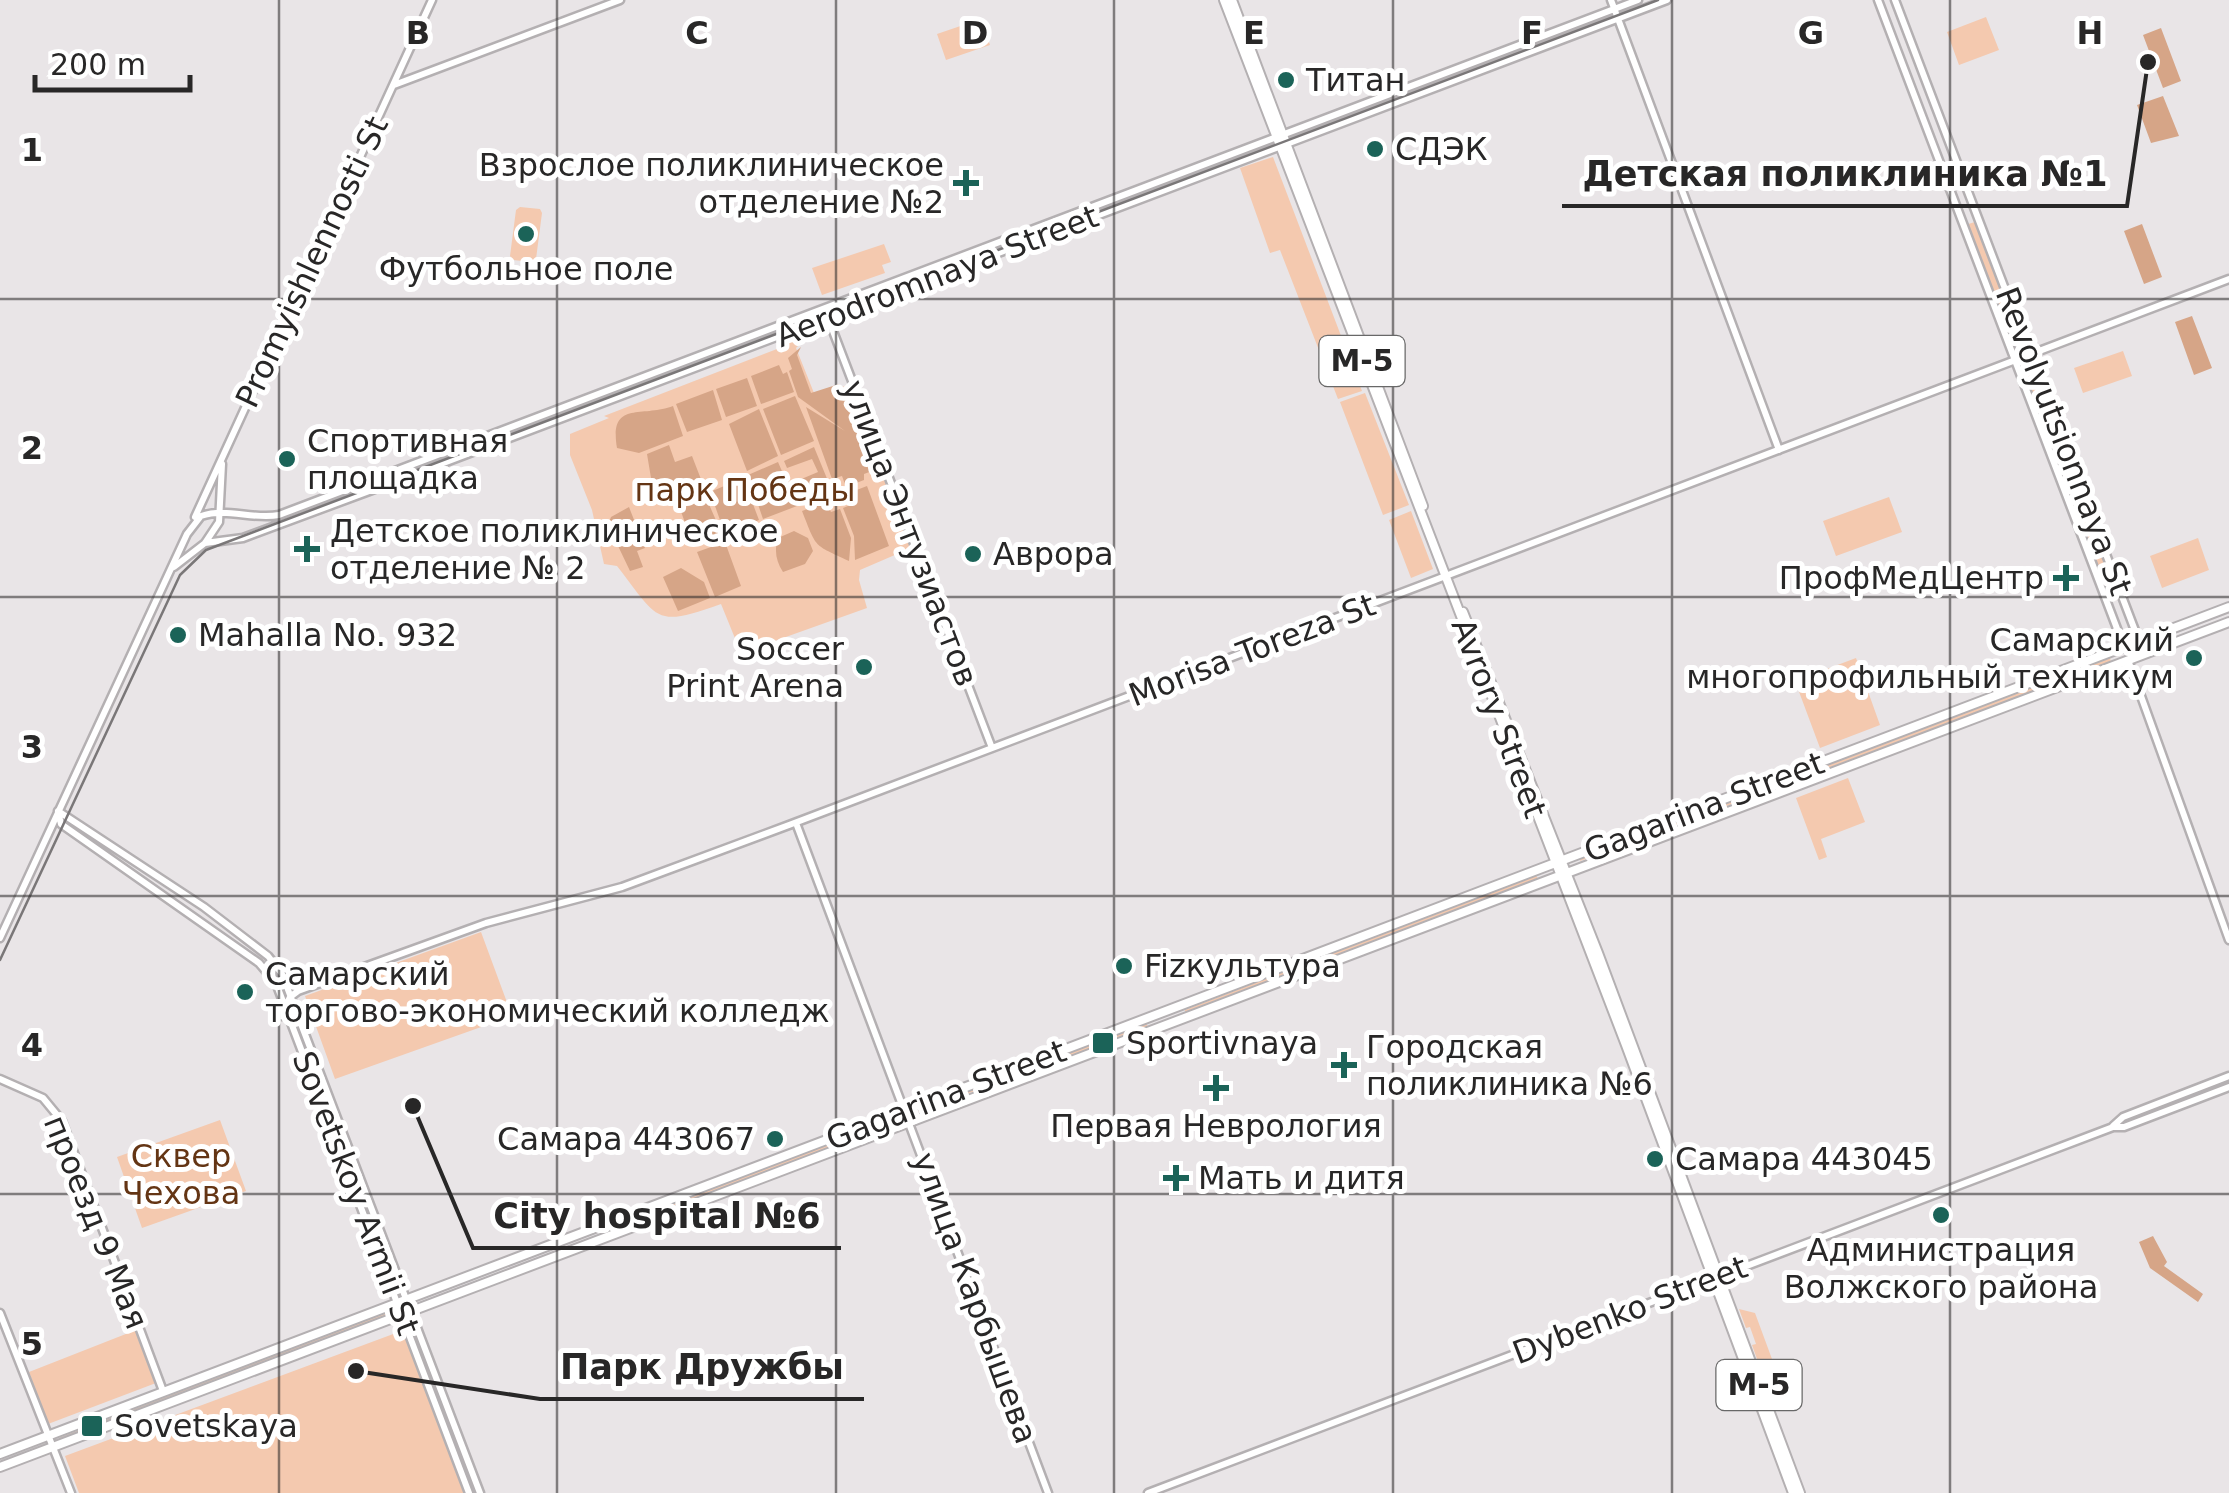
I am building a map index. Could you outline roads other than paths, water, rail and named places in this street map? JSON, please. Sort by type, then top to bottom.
[{"type":"main road","name":"Promyishlennosti St","points":[[195,520],[432,0]]},
{"type":"main road","points":[[394,85],[620,0]]},
{"type":"main road","name":"Avrory Street","points":[[1224,0],[1282,140]]},
{"type":"main road","name":"Avrory Street","points":[[1232,0],[1446,576],[1797,1493]]},
{"type":"main road","name":"Aerodromnaya Street","points":[[204,543],[255,534],[828,318],[1282,140],[1613,4],[1638,0]]},
{"type":"main road","name":"Aerodromnaya Street","points":[[220,512],[259,517],[279,515],[1667,0]]},
{"type":"main road","name":"Revolyutsionnaya St","points":[[1878,0],[2124,647]]},
{"type":"main road","name":"Revolyutsionnaya St","points":[[1894,0],[2139,642]]},
{"type":"main road","points":[[1613,4],[1779,450]]},
{"type":"main road","name":"Morisa Toreza St","points":[[294,993],[486,923],[622,886],[796,823],[2229,279]]},
{"type":"main road","name":"улица Энтузиастов","points":[[828,318],[992,748]]},
{"type":"main road","points":[[173,568],[216,528],[224,455]]},
{"type":"main road","points":[[2068,498],[2083,492]]},
{"type":"main road","points":[[0,938],[187,534],[195,520],[220,512]]},
{"type":"main road","points":[[195,520],[211,516],[216,528]]},
{"type":"main road","points":[[187,534],[191,542],[204,543]]},
{"type":"main road","name":"Gagarina Street","points":[[0,1454],[2229,608]]},
{"type":"main road","name":"Gagarina Street","points":[[0,1468],[2229,622]]},
{"type":"main road","points":[[2128,660],[2139,642]]},
{"type":"main road","points":[[2124,647],[2229,940]]},
{"type":"main road","name":"Sovetskoy Armii St","points":[[58,811],[61,824],[259,962],[279,990],[469,1493]]},
{"type":"main road","name":"Sovetskoy Armii St","points":[[58,811],[268,956],[294,993],[480,1493]]},
{"type":"main road","name":"улица Карбышева","points":[[796,823],[1048,1493]]},
{"type":"main road","points":[[48,833],[66,827]]},
{"type":"main road","points":[[160,893],[167,883]]},
{"type":"main road","points":[[279,990],[294,993],[285,1012],[299,1014]]},
{"type":"main road","points":[[1159,1014],[1164,1026]]},
{"type":"main road","points":[[310,1072],[320,1068]]},
{"type":"main road","name":"Dybenko Street","points":[[2118,1125],[2229,1076]]},
{"type":"main road","name":"проезд 9 Мая","points":[[0,1079],[43,1098],[62,1120],[164,1392]]},
{"type":"main road","name":"Dybenko Street","points":[[1148,1493],[2118,1125],[2229,1087]]},
{"type":"main road","points":[[883,1119],[887,1130]]},
{"type":"main road","points":[[342,1156],[352,1152]]},
{"type":"main road","points":[[440,1287],[445,1299]]},
{"type":"main road","points":[[0,1313],[71,1493]]},
{"type":"tram line","points":[[0,960],[180,575],[206,550],[1658,0]]},
{"type":"place","name":"Детская поликлиника №1","points":[[2148,62]]},
{"type":"place","name":"Титан","points":[[1286,80]]},
{"type":"place","name":"СДЭК","points":[[1375,149]]},
{"type":"place","name":"Взрослое поликлиническое отделение №2","points":[[966,183]]},
{"type":"place","name":"Футбольное поле","points":[[526,234]]},
{"type":"place","name":"Спортивная площадка","points":[[287,459]]},
{"type":"place","name":"Детское поликлиническое отделение № 2","points":[[307,549]]},
{"type":"place","name":"Аврора","points":[[973,554]]},
{"type":"place","name":"ПрофМедЦентр","points":[[2066,578]]},
{"type":"place","name":"Mahalla No. 932","points":[[178,635]]},
{"type":"place","name":"Самарский многопрофильный техникум","points":[[2194,658]]},
{"type":"place","name":"Soccer Print Arena","points":[[864,667]]},
{"type":"place","name":"Fizкультура","points":[[1124,966]]},
{"type":"place","name":"Самарский торгово-экономический колледж","points":[[245,992]]},
{"type":"place","name":"Sportivnaya","points":[[1103,1043]]},
{"type":"place","name":"Городская поликлиника №6","points":[[1344,1065]]},
{"type":"place","name":"Первая Неврология","points":[[1216,1088]]},
{"type":"place","name":"City hospital №6","points":[[413,1106]]},
{"type":"place","name":"Самара 443067","points":[[775,1139]]},
{"type":"place","name":"Самара 443045","points":[[1655,1159]]},
{"type":"place","name":"Мать и дитя","points":[[1176,1178]]},
{"type":"place","name":"Администрация Волжского района","points":[[1941,1215]]},
{"type":"place","name":"Парк Дружбы","points":[[356,1371]]},
{"type":"place","name":"Sovetskaya","points":[[92,1426]]},
{"type":"park label","name":"парк Победы","points":[[745,490]]},
{"type":"park label","name":"Сквер Чехова","points":[[181,1174]]}]
